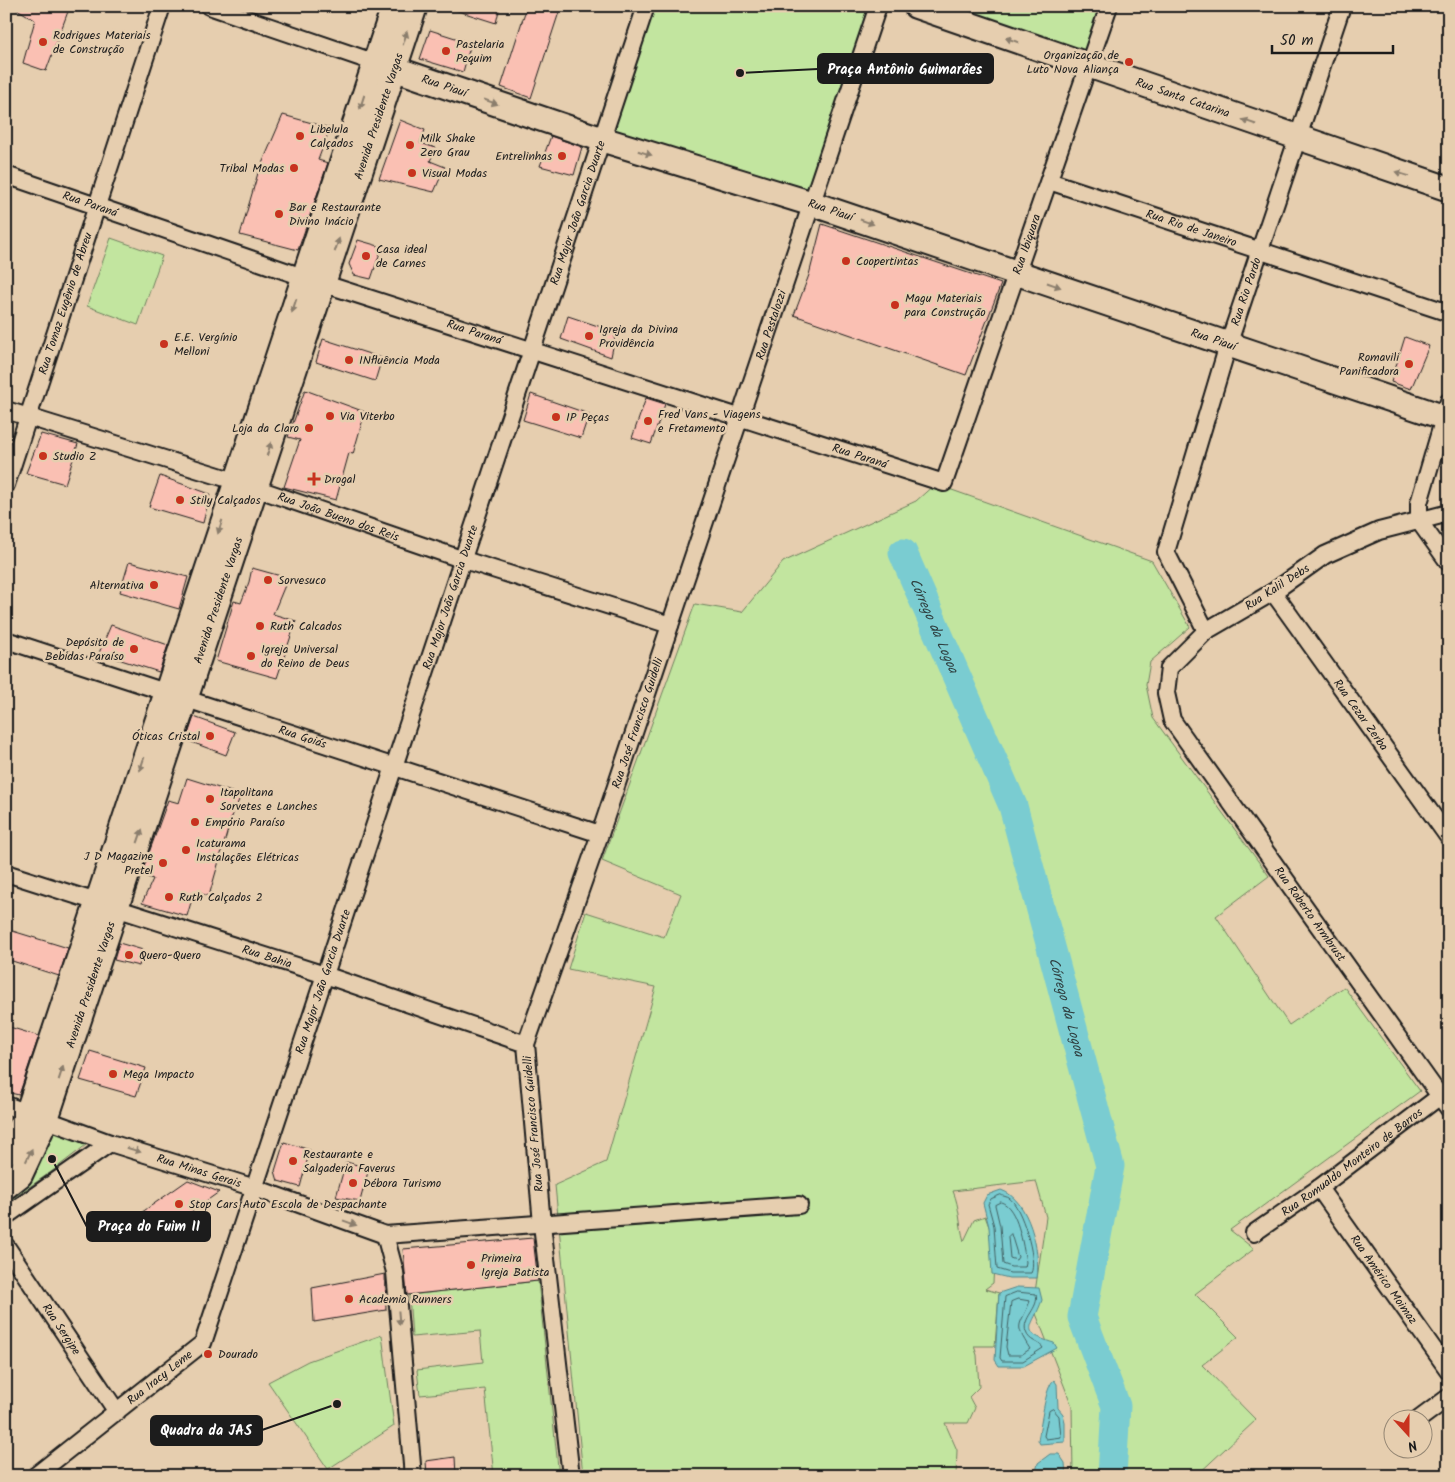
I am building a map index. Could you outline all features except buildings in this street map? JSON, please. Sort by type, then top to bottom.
[{"type":"main road","name":"Avenida Presidente Vargas","points":[[385,66],[394,6]]},
{"type":"main road","name":"Avenida Presidente Vargas","points":[[6,1152],[27,1112],[106,906],[385,66],[416,6]]},
{"type":"main road","name":"Rua Santa Catarina","points":[[916,6],[1298,139],[1449,189]]},
{"type":"main road","name":"Rua Piauí","points":[[385,66],[601,139],[813,204],[1228,344],[1447,412]]},
{"type":"main road","name":"Avenida Presidente Vargas","points":[[6,1186],[20,1175],[27,1112]]},
{"type":"street","name":"Rua Tomaz Eugênio de Abreu","points":[[6,486],[162,6]]},
{"type":"street","name":"Rua Piauí","points":[[209,6],[385,66]]},
{"type":"street","name":"Rua Major João Garcia Duarte","points":[[255,1188],[461,559],[646,6]]},
{"type":"street","name":"Rua Pestalozzi","points":[[663,644],[813,204],[878,6]]},
{"type":"street","name":"Rua Ibiquara","points":[[944,483],[1109,6]]},
{"type":"street","name":"Rua Rio Pardo","points":[[1206,631],[1166,552],[1228,344],[1342,6]]},
{"type":"street","name":"Rua Paraná","points":[[6,175],[96,208],[313,281],[531,350],[740,420],[944,483]]},
{"type":"street","name":"Rua Rio de Janeiro","points":[[1049,181],[1449,313]]},
{"type":"street","name":"Rua João Bueno dos Reis","points":[[6,410],[246,485],[461,559],[670,625]]},
{"type":"street","points":[[1447,412],[1419,502],[1419,521],[1449,563]]},
{"type":"street","name":"Rua Kalil Debs","points":[[1172,720],[1166,693],[1169,668],[1206,631],[1273,592],[1325,555],[1378,531],[1449,513]]},
{"type":"street","name":"Rua Cezar Zerba","points":[[1273,592],[1449,838]]},
{"type":"street","name":"Rua Goiás","points":[[6,640],[393,768],[600,834]]},
{"type":"street","name":"Rua José Francisco Guidelli","points":[[571,1476],[542,1224],[526,1044],[600,834],[663,644]]},
{"type":"street","name":"Rua Roberto Armbrust","points":[[1172,720],[1446,1098]]},
{"type":"street","name":"Rua Bahia","points":[[6,873],[325,975],[526,1044]]},
{"type":"street","name":"Rua Romualdo Monteiro de Barros","points":[[1254,1233],[1446,1098]]},
{"type":"street","name":"Rua Minas Gerais","points":[[27,1112],[110,1143],[255,1188],[385,1236],[799,1205]]},
{"type":"street","points":[[6,1216],[110,1143]]},
{"type":"street","name":"Rua Iracy Leme","points":[[35,1476],[203,1343],[255,1188]]},
{"type":"street","name":"Rua Américo Moimaz","points":[[1319,1188],[1449,1371]]},
{"type":"street","points":[[385,1236],[395,1272],[413,1476]]},
{"type":"street","name":"Rua Sergipe","points":[[6,1246],[117,1412]]},
{"type":"street","points":[[1432,1410],[1449,1398]]},
{"type":"green space","points":[[646,6],[878,6],[813,204],[601,139]]},
{"type":"green space","points":[[944,6],[1100,6],[1083,56]]},
{"type":"green space","points":[[111,238],[162,256],[138,325],[87,306]]},
{"type":"green space","points":[[935,484],[1152,561],[1190,627],[1150,662],[1146,685],[1153,718],[1269,876],[1216,916],[1289,1025],[1344,987],[1420,1091],[1230,1230],[1254,1249],[1195,1294],[1238,1337],[1202,1365],[1256,1420],[1196,1476],[1073,1476],[1072,1406],[1033,1306],[1046,1217],[1036,1181],[953,1191],[964,1241],[974,1220],[985,1216],[995,1243],[993,1283],[985,1289],[999,1293],[995,1346],[974,1346],[977,1355],[979,1387],[969,1397],[975,1408],[968,1423],[945,1423],[957,1450],[956,1476],[583,1476],[555,1185],[606,1162],[656,987],[568,969],[586,912],[664,937],[681,894],[602,861],[695,604],[742,612],[783,562],[916,501]]},
{"type":"green space","points":[[49,1127],[86,1145],[6,1203],[6,1191]]},
{"type":"green space","points":[[538,1281],[559,1476],[494,1476],[485,1389],[420,1395],[417,1370],[483,1362],[480,1331],[412,1337],[409,1295]]},
{"type":"green space","points":[[382,1335],[394,1426],[328,1469],[268,1382],[308,1361]]},
{"type":"water","points":[[1001,1190],[1011,1195],[1026,1215],[1035,1241],[1038,1267],[1037,1278],[1009,1278],[992,1274],[989,1227],[983,1203],[987,1195]]},
{"type":"water","points":[[1017,1287],[1039,1288],[1042,1300],[1032,1323],[1032,1332],[1042,1339],[1054,1343],[1057,1348],[1024,1366],[999,1366],[995,1360],[999,1293]]},
{"type":"water","points":[[1054,1380],[1057,1384],[1058,1408],[1063,1414],[1065,1422],[1065,1442],[1040,1444],[1038,1440],[1044,1407],[1048,1390]]},
{"type":"water","points":[[1050,1454],[1059,1454],[1065,1463],[1066,1476],[1035,1476],[1038,1463]]},
{"type":"waterway","name":"Córrego da Logoa","points":[[903,553],[1013,806],[1110,1166],[1082,1317],[1116,1406],[1112,1476]]},
{"type":"place","name":"Rodrigues Materiais de Construção","points":[[43,42]]},
{"type":"place","name":"Pastelaria Pequim","points":[[446,51]]},
{"type":"place","name":"Organização de Luto Nova Aliança","points":[[1129,62]]},
{"type":"place","name":"Praça Antônio Guimarães","points":[[740,73]]},
{"type":"place","name":"Libelula Calçados","points":[[300,136]]},
{"type":"place","name":"Milk Shake Zero Grau","points":[[410,145]]},
{"type":"place","name":"Entrelinhas","points":[[562,156]]},
{"type":"place","name":"Tribal Modas","points":[[294,168]]},
{"type":"place","name":"Visual Modas","points":[[412,173]]},
{"type":"place","name":"Bar e Restaurante Divino Inácio","points":[[279,214]]},
{"type":"place","name":"Casa ideal de Carnes","points":[[366,256]]},
{"type":"place","name":"Coopertintas","points":[[846,261]]},
{"type":"place","name":"Magu Materiais para Construção","points":[[895,305]]},
{"type":"place","name":"Igreja da Divina Providência","points":[[589,336]]},
{"type":"place","name":"E.E. Vergínio Melloni","points":[[164,344]]},
{"type":"place","name":"INfluência Moda","points":[[349,360]]},
{"type":"place","name":"Romavili Panificadora","points":[[1409,364]]},
{"type":"place","name":"Via Viterbo","points":[[330,416]]},
{"type":"place","name":"IP Peças","points":[[556,417]]},
{"type":"place","name":"Fred Vans - Viagens e Fretamento","points":[[648,421]]},
{"type":"place","name":"Loja da Claro","points":[[309,428]]},
{"type":"place","name":"Studio Z","points":[[43,456]]},
{"type":"place","name":"Drogal","points":[[314,479]]},
{"type":"place","name":"Stily Calçados","points":[[180,500]]},
{"type":"place","name":"Sorvesuco","points":[[268,580]]},
{"type":"place","name":"Alternativa","points":[[154,585]]},
{"type":"place","name":"Ruth Calcados","points":[[260,626]]},
{"type":"place","name":"Depósito de Bebidas Paraíso","points":[[134,649]]},
{"type":"place","name":"Igreja Universal do Reino de Deus","points":[[251,656]]},
{"type":"place","name":"Óticas Cristal","points":[[210,736]]},
{"type":"place","name":"Itapolitana Sorvetes e Lanches","points":[[210,799]]},
{"type":"place","name":"Empório Paraíso","points":[[195,822]]},
{"type":"place","name":"Icaturama Instalações Elétricas","points":[[186,850]]},
{"type":"place","name":"J D Magazine Pretel","points":[[163,863]]},
{"type":"place","name":"Ruth Calçados 2","points":[[169,897]]},
{"type":"place","name":"Quero-Quero","points":[[129,955]]},
{"type":"place","name":"Mega Impacto","points":[[113,1074]]},
{"type":"place","name":"Praça do Fuim II","points":[[52,1159]]},
{"type":"place","name":"Restaurante e Salgaderia Faverus","points":[[293,1161]]},
{"type":"place","name":"Débora Turismo","points":[[353,1183]]},
{"type":"place","name":"Stop Cars Auto Escola de Despachante","points":[[179,1204]]},
{"type":"place","name":"Primeira Igreja Batista","points":[[471,1265]]},
{"type":"place","name":"Academia Runners","points":[[349,1299]]},
{"type":"place","name":"Dourado","points":[[208,1354]]},
{"type":"place","name":"Quadra da JAS","points":[[337,1404]]}]
